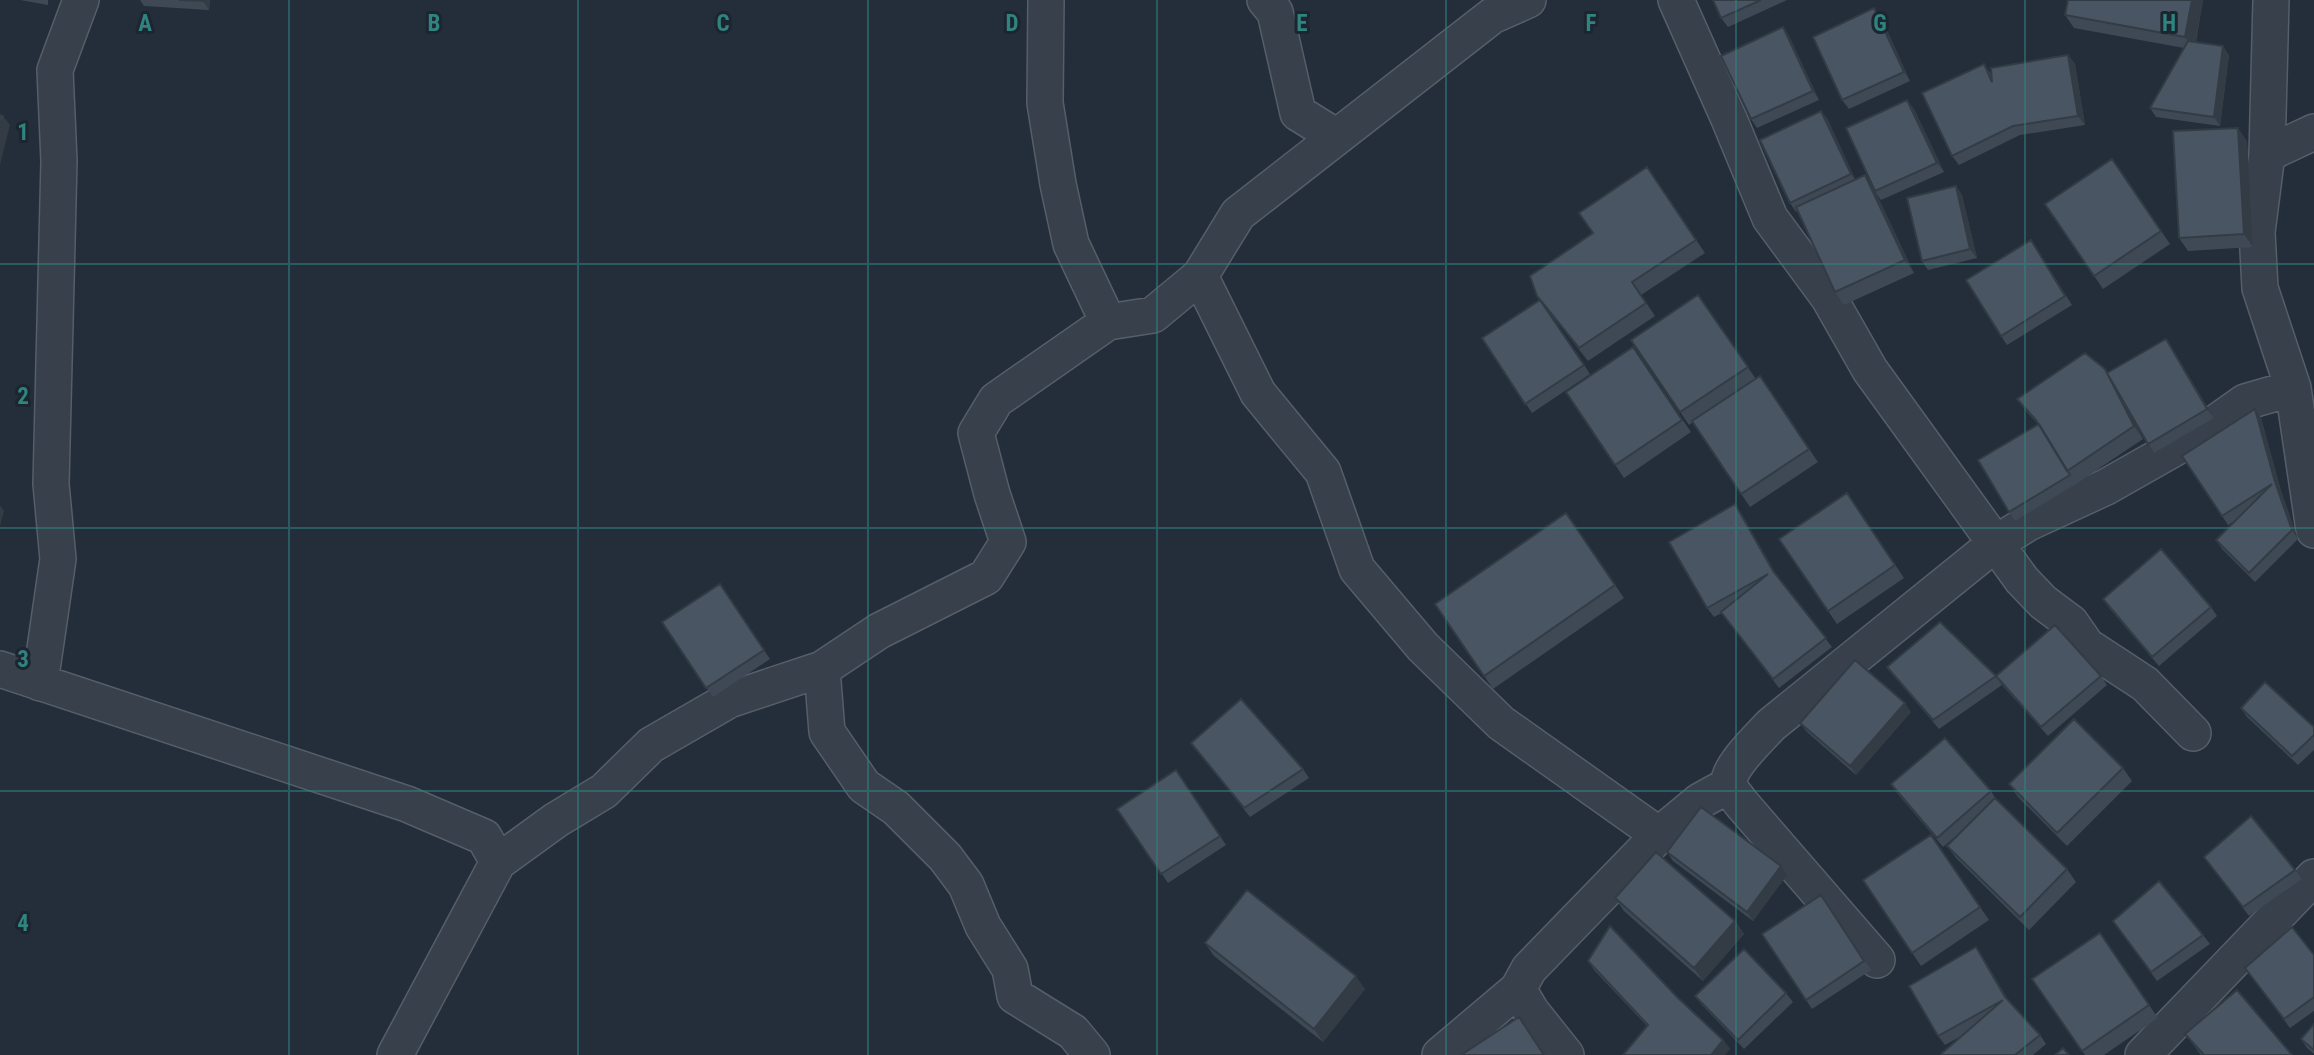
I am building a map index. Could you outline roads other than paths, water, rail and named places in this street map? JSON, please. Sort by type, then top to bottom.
[{"type":"street","points":[[40,682],[58,559],[51,484],[59,161],[55,69],[81,0]]},
{"type":"street","points":[[1046,0],[1045,103],[1058,184],[1071,244],[1108,322]]},
{"type":"street","points":[[1265,0],[1275,12],[1298,113],[1335,136]]},
{"type":"street","points":[[1676,0],[1770,218],[1829,299],[1870,370],[2022,580],[2043,602],[2071,623],[2087,646],[2146,684],[2193,733]]},
{"type":"street","points":[[2272,0],[2267,153],[2257,232],[2260,288],[2293,388],[2314,530]]},
{"type":"street","points":[[395,1055],[498,862],[556,820],[604,791],[652,745],[729,700],[822,669],[879,631],[986,577],[1008,542],[976,433],[996,400],[1108,322],[1153,315],[1200,276],[1238,214],[1492,16],[1519,2]]},
{"type":"street","points":[[2267,153],[2314,132]]},
{"type":"street","points":[[1200,276],[1258,393],[1323,472],[1357,569],[1423,647],[1501,723],[1659,835]]},
{"type":"street","points":[[1877,960],[1741,803],[1729,785],[1729,775],[1771,725],[1996,543],[2028,523],[2106,487],[2204,431],[2245,402],[2293,388]]},
{"type":"street","points":[[0,669],[407,804],[484,837],[498,862]]},
{"type":"street","points":[[822,669],[827,732],[864,786],[896,808],[945,857],[966,885],[983,926],[1010,970],[1015,996],[1073,1032],[1092,1055]]},
{"type":"street","points":[[1440,1055],[1518,989],[1530,969],[1659,835],[1700,801],[1729,785]]},
{"type":"street","points":[[2143,1055],[2313,881]]},
{"type":"street","points":[[1518,989],[1531,1011],[1566,1055]]}]
